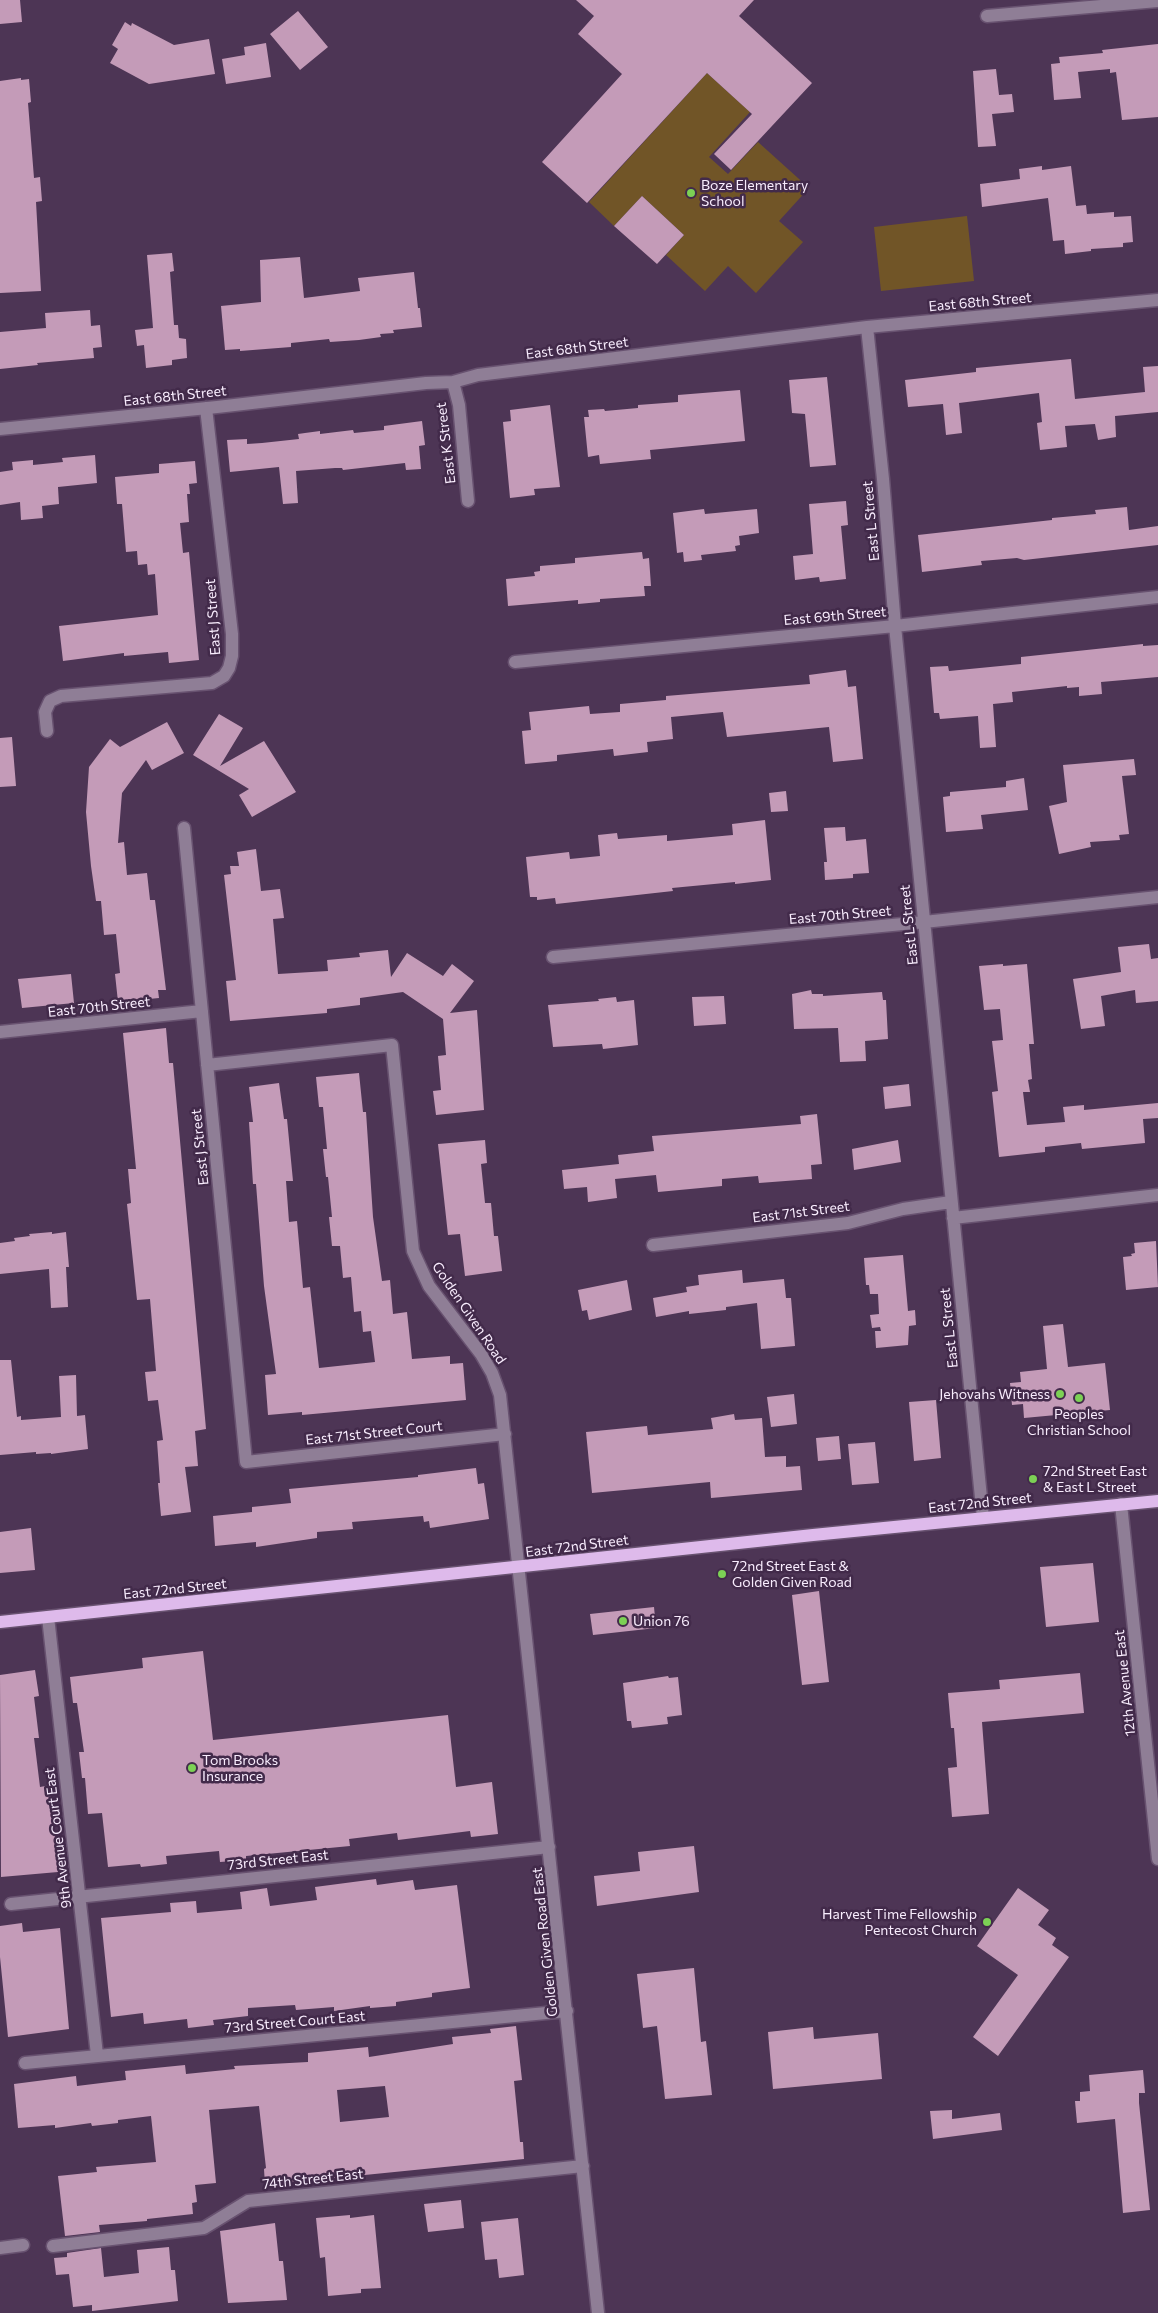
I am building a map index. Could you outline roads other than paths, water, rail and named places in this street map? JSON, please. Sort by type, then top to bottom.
[{"type":"main road","name":"East 72nd Street","points":[[0,1622],[1158,1500]]},
{"type":"street","points":[[987,16],[1158,1]]},
{"type":"street","name":"East 68th Street","points":[[0,429],[426,383],[453,382],[478,375],[867,327],[1158,300]]},
{"type":"street","name":"East L Street","points":[[867,327],[983,1518]]},
{"type":"street","name":"East K Street","points":[[453,382],[459,405],[468,501]]},
{"type":"street","name":"East J Street","points":[[47,731],[45,712],[50,701],[61,696],[212,683],[224,676],[229,668],[232,656],[232,634],[206,408]]},
{"type":"street","name":"East 69th Street","points":[[515,662],[895,626],[1158,597]]},
{"type":"street","name":"East J Street","points":[[184,828],[246,1462]]},
{"type":"street","name":"East 70th Street","points":[[553,957],[924,922],[1158,896]]},
{"type":"street","name":"East 70th Street","points":[[0,1032],[202,1011]]},
{"type":"street","name":"Golden Given Road","points":[[207,1065],[392,1045],[413,1251],[429,1286],[471,1339],[492,1373],[500,1395],[520,1568]]},
{"type":"street","points":[[953,1218],[1158,1195]]},
{"type":"street","name":"East 71st Street","points":[[652,1245],[848,1223],[903,1209],[951,1202]]},
{"type":"street","name":"East 71st Street Court","points":[[246,1462],[505,1434]]},
{"type":"street","name":"12th Avenue East","points":[[1121,1504],[1158,1860]]},
{"type":"street","name":"Golden Given Road East","points":[[520,1568],[598,2313]]},
{"type":"street","name":"9th Avenue Court East","points":[[48,1617],[97,2055]]},
{"type":"street","name":"73rd Street East","points":[[11,1904],[549,1847]]},
{"type":"street","name":"73rd Street Court East","points":[[26,2062],[567,2011]]},
{"type":"street","name":"74th Street East","points":[[53,2246],[204,2228],[248,2201],[583,2166]]},
{"type":"street","points":[[0,2248],[23,2245]]},
{"type":"place","name":"Boze Elementary School","points":[[691,193]]},
{"type":"place","name":"Jehovahs Witness","points":[[1060,1394]]},
{"type":"place","name":"Peoples Christian School","points":[[1079,1398]]},
{"type":"place","name":"72nd Street East & East L Street","points":[[1033,1479]]},
{"type":"place","name":"72nd Street East & Golden Given Road","points":[[722,1574]]},
{"type":"place","name":"Union 76","points":[[623,1621]]},
{"type":"place","name":"Tom Brooks Insurance","points":[[192,1768]]},
{"type":"place","name":"Harvest Time Fellowship Pentecost Church","points":[[987,1922]]}]
